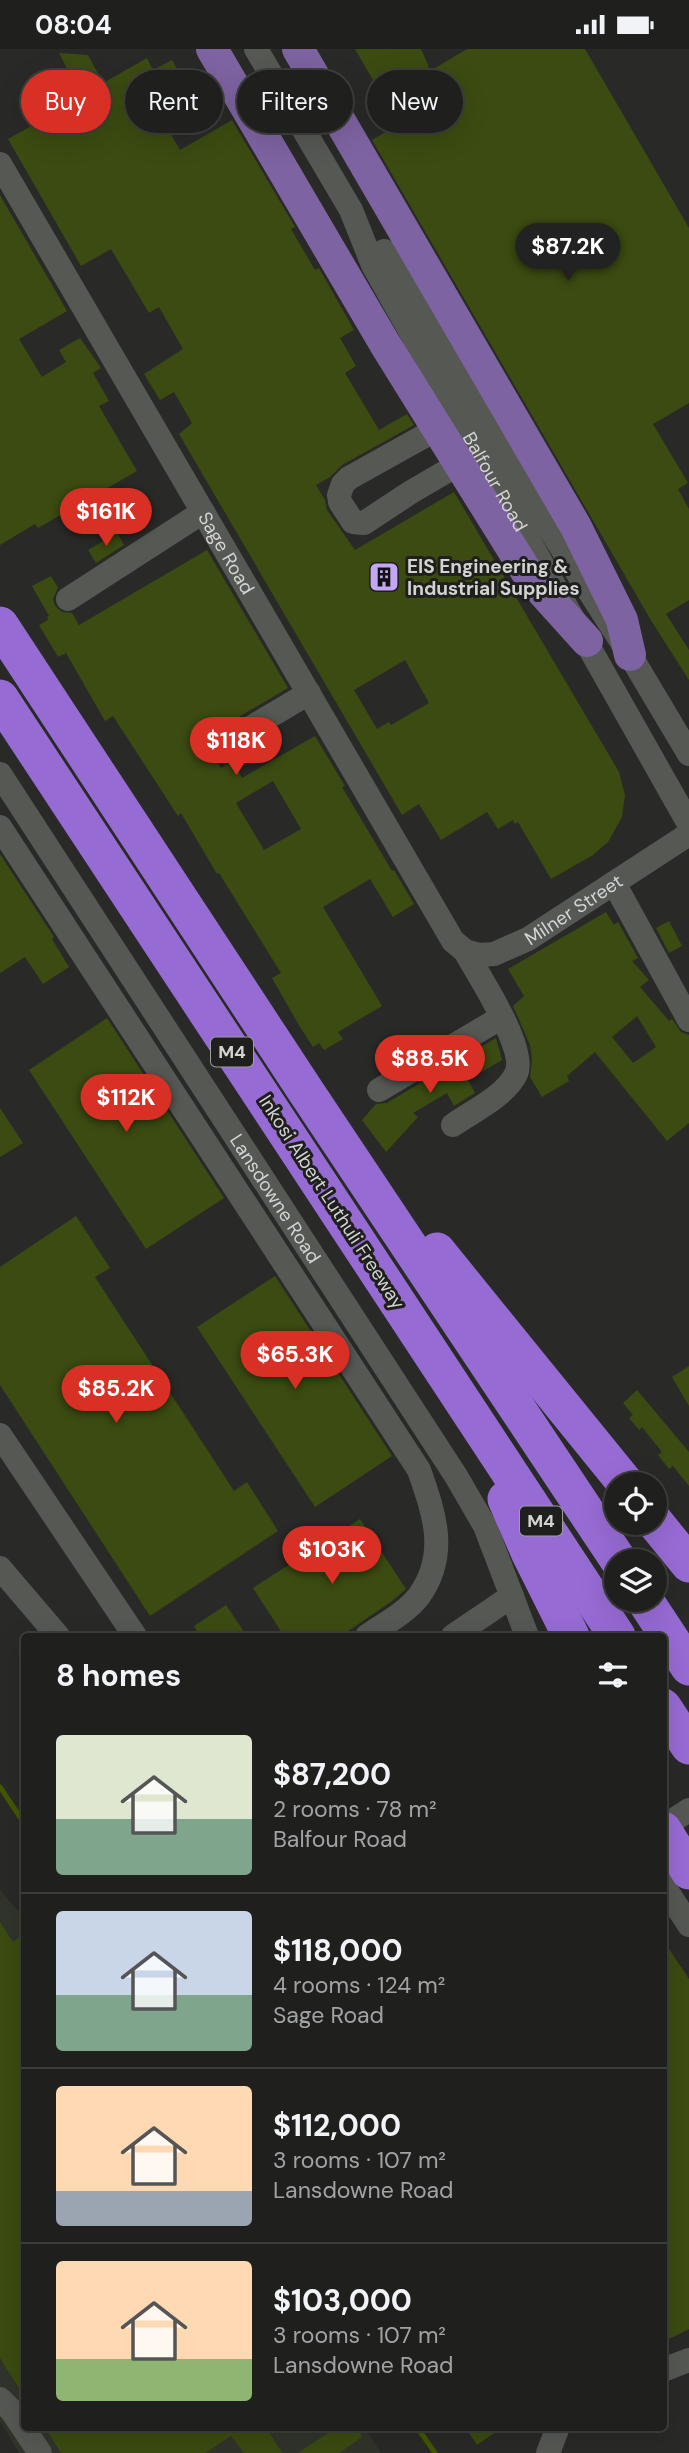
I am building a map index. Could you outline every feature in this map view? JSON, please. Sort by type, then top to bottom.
[{"type":"highway","name":"Inkosi Albert Luthuli Freeway","points":[[0,625],[611,1549]]},
{"type":"highway","name":"Inkosi Albert Luthuli Freeway","points":[[0,698],[615,1633]]},
{"type":"highway","points":[[305,1090],[615,1472]]},
{"type":"highway","points":[[466,1405],[530,1554],[570,1633]]},
{"type":"highway","points":[[665,1535],[689,1564]]},
{"type":"highway","points":[[653,1612],[666,1633]]},
{"type":"highway","points":[[667,1634],[689,1667]]},
{"type":"highway","points":[[667,1713],[689,1747]]},
{"type":"highway","points":[[673,1821],[677,1871]]},
{"type":"main road","points":[[212,49],[385,344],[531,579],[587,641]]},
{"type":"main road","points":[[298,49],[576,527],[622,619],[630,655]]},
{"type":"street","name":"Balfour Road","points":[[256,49],[347,205],[373,265],[689,824]]},
{"type":"street","name":"Sage Road","points":[[0,164],[516,1044],[520,1061],[516,1074],[505,1089],[453,1125]]},
{"type":"street","name":"Balfour Road","points":[[347,205],[386,254],[538,511],[630,655],[689,754]]},
{"type":"street","points":[[437,429],[349,478],[343,484],[339,495],[347,514],[353,522],[363,523],[459,464]]},
{"type":"street","points":[[68,599],[203,512]]},
{"type":"street","points":[[228,741],[309,694]]},
{"type":"street","points":[[668,720],[689,742]]},
{"type":"street","name":"Lansdowne Road","points":[[0,773],[456,1476],[485,1526],[526,1633]]},
{"type":"street","points":[[0,827],[419,1471],[431,1505],[438,1542],[432,1570],[418,1596],[400,1613],[371,1633]]},
{"type":"street","name":"Milner Street","points":[[459,946],[480,955],[495,954],[528,939],[689,834]]},
{"type":"street","points":[[614,883],[689,1020]]},
{"type":"street","points":[[379,1090],[502,1017]]},
{"type":"street","points":[[0,1435],[133,1633]]},
{"type":"street","points":[[0,1568],[55,1633]]},
{"type":"street","points":[[457,1633],[512,1596]]},
{"type":"street","points":[[677,1871],[689,1924]]},
{"type":"street","points":[[667,2368],[689,2360]]},
{"type":"street","points":[[0,2399],[21,2424]]},
{"type":"street","points":[[25,2431],[40,2453]]},
{"type":"street","points":[[548,2453],[556,2431]]},
{"type":"shaded area","points":[[0,1890],[21,1914],[21,2431],[367,2431],[381,2453],[19,2453],[0,2421]]},
{"type":"building","points":[[355,49],[421,49],[429,67],[424,70],[367,70]]},
{"type":"building","points":[[467,49],[585,49],[689,228],[689,403],[653,424],[688,483],[678,489],[689,509],[689,600],[666,614],[689,650],[689,680],[652,622],[372,140],[384,133],[463,133],[463,70],[432,70]]},
{"type":"building","points":[[59,53],[88,55],[96,70],[68,70]]},
{"type":"building","points":[[147,58],[153,70],[126,70]]},
{"type":"building","points":[[172,60],[178,70],[153,70]]},
{"type":"building","points":[[125,70],[125,133],[170,133],[180,150],[209,133],[223,133],[223,125],[232,120],[237,133],[240,133],[295,227],[291,229],[315,270],[319,268],[354,330],[340,338],[356,366],[345,373],[379,430],[407,414],[414,425],[342,465],[330,477],[316,485],[325,500],[327,510],[355,550],[454,492],[619,772],[625,795],[622,817],[608,842],[593,855],[551,879],[518,822],[515,824],[513,820],[498,829],[487,812],[441,840],[419,804],[402,815],[179,434],[192,423],[174,392],[160,400],[144,374],[183,349],[159,307],[149,313],[111,249],[81,266],[8,139],[21,132],[111,133],[111,78]],"holes":[[[405,660],[429,703],[391,725],[389,722],[377,729],[354,690]]]},
{"type":"building","points":[[0,195],[67,311],[19,339],[42,377],[66,362],[59,350],[80,338],[101,368],[93,373],[109,401],[99,406],[137,471],[38,528],[35,524],[0,545]]},
{"type":"building","points":[[117,533],[124,545],[96,563],[88,550]]},
{"type":"building","points":[[207,550],[288,688],[220,728],[205,741],[221,768],[233,761],[242,778],[315,736],[345,786],[342,787],[414,904],[393,917],[370,879],[323,907],[382,1006],[338,1032],[343,1039],[324,1050],[319,1043],[313,1047],[272,978],[281,973],[181,813],[178,816],[113,716],[105,721],[66,653],[58,657],[39,625],[48,620],[49,616],[32,586],[51,576],[58,588],[53,599],[55,606],[62,612],[72,613],[79,625]],"holes":[[[273,781],[301,829],[264,850],[236,803]]]},
{"type":"building","points":[[0,854],[54,937],[52,939],[69,967],[43,984],[25,957],[0,973]]},
{"type":"building","points":[[606,912],[614,925],[618,922],[638,958],[632,961],[649,980],[640,987],[669,1021],[672,1019],[681,1032],[689,1035],[689,1123],[667,1141],[595,1052],[567,1076],[569,1081],[542,1097],[530,1077],[530,1045],[513,1006],[524,996],[508,969]],"holes":[[[637,1016],[656,1047],[633,1063],[612,1037]]]},
{"type":"building","points":[[669,921],[682,946],[669,953],[656,928]]},
{"type":"building","points":[[107,1018],[224,1198],[146,1249],[29,1070]]},
{"type":"building","points":[[496,1038],[502,1060],[468,1080],[475,1093],[454,1106],[447,1093],[413,1113],[418,1117],[386,1152],[362,1120],[376,1104],[387,1103]]},
{"type":"building","points":[[0,1108],[23,1143],[0,1157]]},
{"type":"building","points":[[76,1216],[110,1268],[95,1277],[234,1491],[247,1482],[278,1531],[150,1616],[0,1385],[0,1267]]},
{"type":"building","points":[[275,1276],[392,1456],[315,1507],[197,1327]]},
{"type":"building","points":[[689,1366],[689,1406],[672,1377]]},
{"type":"building","points":[[637,1390],[689,1452],[689,1486],[673,1466],[669,1469],[658,1455],[662,1452],[642,1427],[639,1430],[629,1418],[633,1415],[623,1403]]},
{"type":"building","points":[[360,1519],[406,1589],[345,1633],[282,1633],[253,1588]]},
{"type":"building","points":[[226,1605],[245,1633],[198,1633],[194,1626]]},
{"type":"building","points":[[0,1922],[13,1942],[21,1936],[21,2391],[0,2358]]},
{"type":"building","points":[[667,1946],[689,1979],[689,2329],[667,2340]]},
{"type":"building","points":[[47,2431],[268,2431],[282,2453],[244,2453],[231,2436],[205,2453],[61,2453]]},
{"type":"building","points":[[331,2431],[358,2431],[362,2437],[339,2453],[298,2453]]},
{"type":"building","points":[[468,2431],[497,2431],[477,2445]]},
{"type":"waterway","points":[[0,1787],[21,1818]]},
{"type":"waterway","points":[[420,2431],[435,2453]]},
{"type":"place","name":"EIS Engineering & Industrial Supplies","points":[[384,577]]}]
